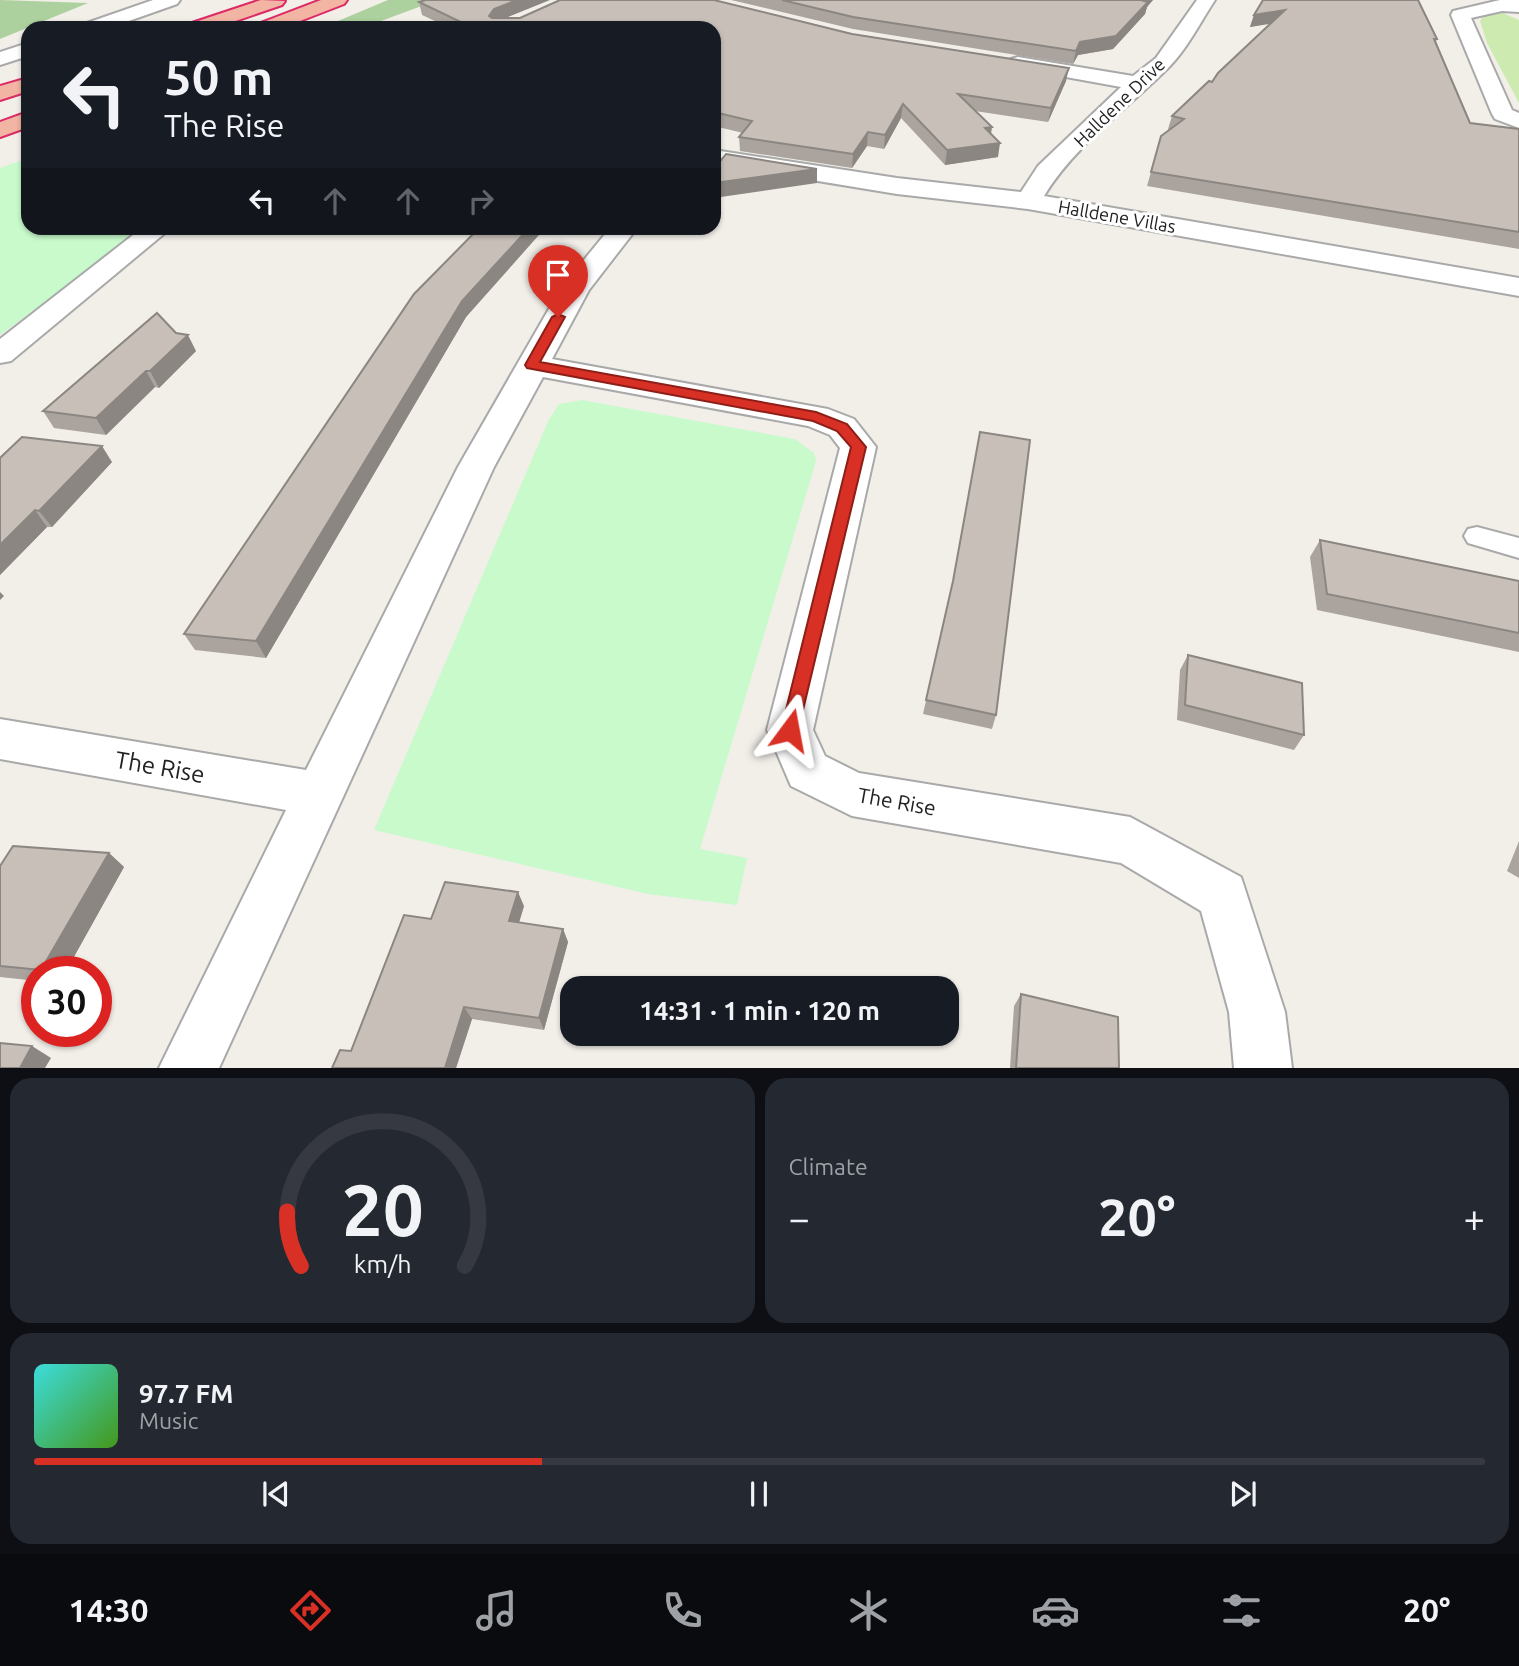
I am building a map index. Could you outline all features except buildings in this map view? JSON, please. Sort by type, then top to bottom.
[{"type":"highway","points":[[283,21],[338,0]]},
{"type":"highway","points":[[217,21],[278,1]]},
{"type":"highway","points":[[224,21],[278,1]]},
{"type":"highway","points":[[0,93],[21,86]]},
{"type":"highway","points":[[0,104],[21,96]]},
{"type":"highway","points":[[0,128],[21,120]]},
{"type":"street","points":[[111,21],[171,0]]},
{"type":"street","name":"Halldene Drive","points":[[1028,201],[1047,171],[1137,83],[1163,62],[1206,0]]},
{"type":"street","points":[[1519,3],[1460,15],[1503,114],[1519,121]]},
{"type":"street","points":[[0,60],[21,52]]},
{"type":"street","points":[[1005,61],[1137,83]]},
{"type":"street","name":"Halldene Villas","points":[[721,158],[897,186],[1028,201],[1519,287]]},
{"type":"street","points":[[0,355],[149,235]]},
{"type":"street","points":[[188,1068],[476,467],[576,288],[618,235]]},
{"type":"street","name":"The Rise","points":[[532,365],[816,417],[842,428],[858,447],[790,730],[808,771],[852,794],[1130,841],[1223,895],[1257,1012],[1263,1068]]},
{"type":"street","name":"The Rise","points":[[0,739],[320,794]]},
{"type":"lane","points":[[1477,536],[1519,548]]},
{"type":"green space","points":[[0,0],[88,3],[44,21],[21,21],[21,30],[0,39]]},
{"type":"green space","points":[[388,0],[438,0],[381,21],[338,21]]},
{"type":"green space","points":[[1498,11],[1519,20],[1519,103],[1487,43],[1480,21],[1484,15]]},
{"type":"green space","points":[[21,160],[21,235],[136,235],[0,335],[0,168]]},
{"type":"green space","points":[[582,400],[795,439],[814,453],[816,461],[700,849],[747,858],[737,905],[648,894],[374,830],[549,419],[559,404]]},
{"type":"route","points":[[558,317],[532,365],[816,417],[842,428],[858,447],[790,730]]}]
